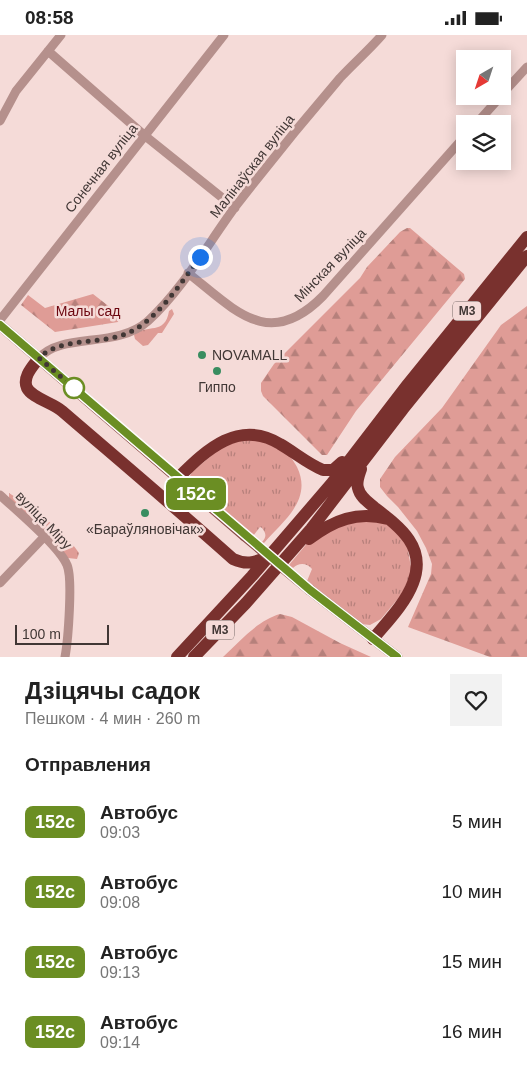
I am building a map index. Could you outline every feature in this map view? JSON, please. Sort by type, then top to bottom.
[{"type":"highway","name":"М3","points":[[177,657],[227,604],[332,483],[527,237]]},
{"type":"highway","name":"М3","points":[[194,657],[288,555],[364,461],[408,401],[527,256]]},
{"type":"highway","points":[[39,358],[30,369],[26,379],[30,392],[59,408],[233,559],[242,563],[249,563],[271,554]]},
{"type":"highway","points":[[178,478],[206,452],[229,438],[243,434],[262,435],[272,439],[316,467],[328,471],[338,466],[361,445]]},
{"type":"highway","points":[[364,461],[358,479],[359,493],[404,531],[413,546],[416,572],[409,591],[373,639]]},
{"type":"highway","points":[[288,555],[321,530],[342,519],[366,515],[390,519]]},
{"type":"highway","points":[[227,604],[240,579],[238,568],[233,559]]},
{"type":"main road","points":[[0,325],[245,536],[310,590],[397,657]]},
{"type":"street","points":[[0,121],[16,91],[61,35]]},
{"type":"street","name":"Сонечная вуліца","points":[[0,320],[224,35]]},
{"type":"street","name":"Малінаўская вуліца","points":[[39,358],[46,350],[63,345],[115,337],[148,321],[188,273],[234,208],[321,101],[382,35]]},
{"type":"street","points":[[48,51],[144,135],[234,208]]},
{"type":"street","points":[[511,85],[527,67]]},
{"type":"street","points":[[484,115],[493,105]]},
{"type":"street","name":"Мінская вуліца","points":[[188,273],[240,315],[253,321],[282,322],[296,317],[310,309],[323,296],[456,147]]},
{"type":"street","name":"вуліца Міру","points":[[0,495],[61,555],[67,566],[69,602],[65,656]]},
{"type":"street","points":[[0,583],[44,537]]},
{"type":"green space","points":[[410,228],[464,274],[465,279],[356,411],[327,455],[322,455],[263,396],[261,383],[274,364],[360,278],[367,267],[400,232]]},
{"type":"green space","name":"Малы сад","points":[[93,294],[120,315],[118,322],[55,332],[21,305],[28,295],[45,308]]},
{"type":"green space","points":[[527,306],[527,657],[490,657],[408,627],[431,574],[432,564],[417,531],[380,487],[380,479],[395,457],[442,408],[501,325]]},
{"type":"green space","points":[[172,309],[174,314],[162,333],[158,333],[148,345],[143,346],[135,339],[134,335],[139,332],[164,324],[169,311]]},
{"type":"green space","points":[[253,438],[287,453],[297,467],[301,479],[299,500],[294,509],[264,543],[262,542],[265,535],[262,528],[260,527],[253,536],[192,483],[190,476],[192,472],[224,445]]},
{"type":"green space","points":[[9,493],[37,512],[65,536],[79,553],[77,559],[68,558],[51,538],[9,499]]},
{"type":"green space","points":[[360,519],[387,523],[404,539],[411,568],[409,579],[401,595],[381,619],[370,625],[361,624],[307,581],[312,569],[310,567],[300,564],[293,568],[289,565],[309,541],[316,536]]},
{"type":"green space","points":[[280,614],[292,617],[340,643],[371,657],[223,657],[257,626]]},
{"type":"bus line","name":"152с","points":[[0,325],[245,536],[310,590],[397,657]]},
{"type":"place","name":"NOVAMALL","points":[[202,355]]},
{"type":"place","name":"Гиппо","points":[[217,371]]},
{"type":"place","name":"«Бараўляновічак»","points":[[145,513]]},
{"type":"route","points":[[74,388],[39,358],[46,350],[63,345],[124,335],[139,327],[148,321],[200,257]]}]
